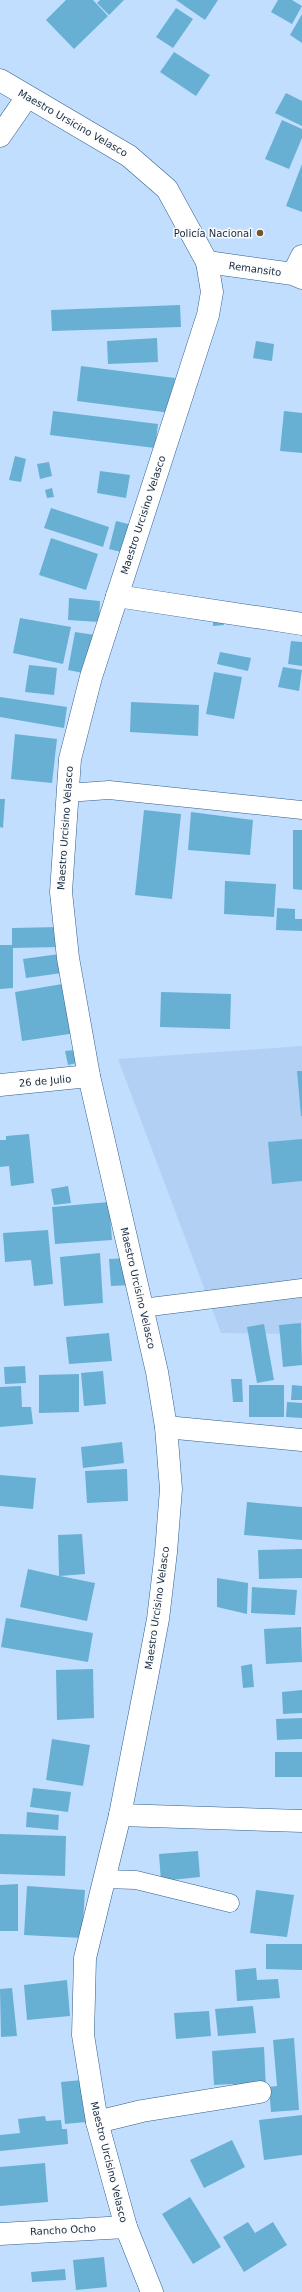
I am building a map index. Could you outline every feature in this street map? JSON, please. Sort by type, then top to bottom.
[{"type":"street","name":"Maestro Ursicino Velasco","points":[[0,80],[129,156],[166,189],[207,262],[212,292]]},
{"type":"street","points":[[0,136],[27,97]]},
{"type":"street","name":"Remansito","points":[[207,262],[299,269]]},
{"type":"street","name":"Maestro Urcisino Velasco","points":[[152,2292],[126,2227],[97,2122],[83,2035],[84,1958],[120,1815],[158,1619],[166,1552],[171,1489],[166,1427],[157,1372],[89,1076],[68,958],[61,892],[70,758],[91,677],[208,315],[212,292]]},
{"type":"street","points":[[117,596],[302,624]]},
{"type":"street","name":"26 de Julio","points":[[0,1085],[89,1076]]},
{"type":"street","points":[[166,1427],[302,1440]]},
{"type":"street","points":[[120,1815],[302,1821]]},
{"type":"street","points":[[97,2122],[142,2111],[260,2092]]},
{"type":"street","name":"Rancho Ocho","points":[[0,2234],[126,2227]]},
{"type":"lane","points":[[67,793],[109,790],[302,810]]},
{"type":"lane","points":[[142,1308],[302,1288]]},
{"type":"lane","points":[[104,1879],[136,1880],[230,1903]]},
{"type":"shaded area","points":[[302,1046],[302,1334],[221,1333],[118,1059]]},
{"type":"building","points":[[66,0],[93,0],[108,16],[74,49],[46,20]]},
{"type":"building","points":[[100,0],[124,0],[109,15],[97,3]]},
{"type":"building","points":[[176,0],[218,0],[205,20]]},
{"type":"building","points":[[278,0],[292,0],[302,6],[292,24],[271,12]]},
{"type":"building","points":[[176,8],[193,19],[173,48],[156,37]]},
{"type":"building","points":[[302,14],[302,43],[290,35]]},
{"type":"building","points":[[174,52],[210,75],[196,96],[160,72]]},
{"type":"building","points":[[286,93],[302,101],[302,126],[275,113]]},
{"type":"building","points":[[282,120],[302,129],[302,138],[289,169],[265,159]]},
{"type":"building","points":[[302,164],[302,212],[286,206]]},
{"type":"building","points":[[180,305],[181,327],[52,331],[51,310]]},
{"type":"building","points":[[157,338],[158,362],[108,364],[107,341]]},
{"type":"building","points":[[256,341],[274,344],[272,361],[253,358]]},
{"type":"building","points":[[81,366],[175,378],[171,413],[77,401]]},
{"type":"building","points":[[53,411],[158,424],[155,448],[50,435]]},
{"type":"building","points":[[284,411],[302,413],[302,453],[280,451]]},
{"type":"building","points":[[15,456],[26,459],[21,482],[9,480]]},
{"type":"building","points":[[49,462],[52,476],[40,479],[37,464]]},
{"type":"building","points":[[100,471],[130,475],[126,498],[97,493]]},
{"type":"building","points":[[52,488],[54,497],[47,498],[45,490]]},
{"type":"building","points":[[51,508],[109,527],[103,547],[44,528]]},
{"type":"building","points":[[116,521],[132,525],[125,553],[109,549]]},
{"type":"building","points":[[51,538],[98,554],[86,590],[39,575]]},
{"type":"building","points":[[69,598],[100,601],[99,622],[68,620]]},
{"type":"building","points":[[223,617],[224,625],[213,626],[213,618]]},
{"type":"building","points":[[20,618],[71,627],[63,664],[13,653]]},
{"type":"building","points":[[75,632],[95,635],[88,674],[68,670]]},
{"type":"building","points":[[291,641],[302,642],[302,666],[288,664]]},
{"type":"building","points":[[220,652],[251,658],[248,671],[217,664]]},
{"type":"building","points":[[29,665],[57,668],[54,695],[25,692]]},
{"type":"building","points":[[283,667],[302,670],[299,691],[278,687]]},
{"type":"building","points":[[214,672],[242,677],[234,719],[206,714]]},
{"type":"building","points":[[0,697],[67,707],[64,728],[0,717]]},
{"type":"building","points":[[131,702],[199,705],[198,736],[130,732]]},
{"type":"building","points":[[15,734],[57,739],[52,783],[11,779]]},
{"type":"building","points":[[0,799],[5,799],[3,828],[0,827]]},
{"type":"building","points":[[144,810],[181,814],[172,899],[135,895]]},
{"type":"building","points":[[191,812],[253,820],[250,855],[188,850]]},
{"type":"building","points":[[293,830],[302,830],[302,890],[293,889]]},
{"type":"building","points":[[225,881],[276,884],[274,917],[224,914]]},
{"type":"building","points":[[277,908],[295,909],[295,919],[302,919],[302,931],[276,930]]},
{"type":"building","points":[[59,927],[60,947],[13,948],[13,988],[0,989],[0,945],[12,945],[12,928]]},
{"type":"building","points":[[59,954],[62,973],[26,978],[23,959]]},
{"type":"building","points":[[68,983],[76,1033],[22,1041],[15,992]]},
{"type":"building","points":[[161,992],[231,994],[230,1029],[160,1027]]},
{"type":"building","points":[[74,1050],[77,1063],[68,1065],[65,1051]]},
{"type":"building","points":[[297,1071],[302,1071],[302,1116],[301,1116]]},
{"type":"building","points":[[29,1134],[34,1183],[11,1186],[9,1166],[0,1167],[0,1140],[6,1140],[6,1136]]},
{"type":"building","points":[[302,1139],[302,1181],[272,1184],[268,1142]]},
{"type":"building","points":[[68,1186],[71,1203],[54,1205],[51,1189]]},
{"type":"building","points":[[109,1202],[112,1240],[55,1244],[52,1207]]},
{"type":"building","points":[[48,1230],[53,1284],[34,1286],[31,1260],[5,1262],[3,1233]]},
{"type":"building","points":[[100,1253],[103,1303],[64,1306],[60,1257]]},
{"type":"building","points":[[129,1258],[131,1285],[111,1286],[109,1259]]},
{"type":"building","points":[[301,1323],[302,1365],[283,1367],[279,1325]]},
{"type":"building","points":[[264,1324],[274,1380],[257,1383],[247,1327]]},
{"type":"building","points":[[109,1333],[112,1361],[69,1364],[66,1337]]},
{"type":"building","points":[[25,1366],[26,1383],[5,1384],[4,1367]]},
{"type":"building","points":[[103,1371],[106,1404],[84,1406],[81,1373]]},
{"type":"building","points":[[79,1374],[79,1412],[39,1413],[39,1375]]},
{"type":"building","points":[[231,1379],[242,1379],[243,1402],[233,1402]]},
{"type":"building","points":[[249,1385],[284,1385],[284,1417],[249,1417]]},
{"type":"building","points":[[292,1385],[302,1386],[302,1400],[291,1400]]},
{"type":"building","points":[[21,1386],[22,1407],[31,1407],[33,1424],[0,1427],[0,1387]]},
{"type":"building","points":[[287,1402],[302,1403],[302,1418],[286,1417]]},
{"type":"building","points":[[122,1442],[124,1463],[83,1468],[81,1447]]},
{"type":"building","points":[[127,1469],[128,1501],[87,1503],[85,1471]]},
{"type":"building","points":[[0,1475],[36,1478],[33,1509],[0,1506]]},
{"type":"building","points":[[247,1502],[302,1507],[302,1540],[244,1535]]},
{"type":"building","points":[[82,1534],[85,1574],[60,1576],[95,1583],[87,1621],[20,1607],[28,1569],[59,1576],[58,1535]]},
{"type":"building","points":[[302,1549],[302,1578],[259,1579],[258,1550]]},
{"type":"building","points":[[217,1578],[248,1583],[247,1614],[217,1607]]},
{"type":"building","points":[[252,1587],[297,1590],[295,1615],[251,1613]]},
{"type":"building","points":[[6,1618],[93,1633],[88,1662],[1,1647]]},
{"type":"building","points":[[301,1627],[302,1662],[266,1664],[264,1629]]},
{"type":"building","points":[[252,1664],[254,1687],[243,1688],[241,1666]]},
{"type":"building","points":[[93,1669],[94,1718],[57,1720],[56,1670]]},
{"type":"building","points":[[302,1690],[302,1713],[283,1714],[282,1692]]},
{"type":"building","points":[[302,1718],[302,1739],[277,1740],[276,1719]]},
{"type":"building","points":[[52,1739],[90,1745],[83,1786],[46,1780]]},
{"type":"building","points":[[275,1752],[302,1752],[302,1777],[275,1777]]},
{"type":"building","points":[[33,1788],[71,1792],[68,1812],[30,1807]]},
{"type":"building","points":[[27,1812],[59,1815],[58,1830],[26,1827]]},
{"type":"building","points":[[0,1834],[66,1836],[65,1876],[0,1874]]},
{"type":"building","points":[[198,1851],[200,1877],[161,1881],[159,1854]]},
{"type":"building","points":[[18,1884],[18,1931],[0,1931],[0,1885]]},
{"type":"building","points":[[27,1886],[85,1890],[82,1938],[24,1935]]},
{"type":"building","points":[[256,1890],[294,1895],[287,1937],[250,1933]]},
{"type":"building","points":[[266,1944],[302,1944],[302,1970],[266,1969]]},
{"type":"building","points":[[256,1968],[257,1980],[278,1979],[280,1998],[237,2001],[235,1970]]},
{"type":"building","points":[[67,1980],[70,2016],[27,2020],[24,1985]]},
{"type":"building","points":[[12,1988],[17,2036],[1,2037],[0,1989]]},
{"type":"building","points":[[253,2006],[256,2033],[218,2036],[215,2009]]},
{"type":"building","points":[[209,2011],[211,2036],[176,2039],[174,2013]]},
{"type":"building","points":[[294,2038],[299,2110],[271,2112],[269,2087],[277,2086],[273,2040]]},
{"type":"building","points":[[264,2047],[266,2088],[234,2093],[233,2084],[214,2085],[212,2051]]},
{"type":"building","points":[[82,2080],[86,2122],[65,2124],[61,2082]]},
{"type":"building","points":[[302,2115],[302,2155],[264,2160],[259,2120]]},
{"type":"building","points":[[45,2116],[46,2121],[61,2120],[62,2129],[67,2129],[68,2144],[0,2151],[0,2135],[20,2133],[18,2119]]},
{"type":"building","points":[[232,2140],[245,2167],[204,2188],[190,2160]]},
{"type":"building","points":[[45,2163],[48,2202],[0,2206],[0,2167]]},
{"type":"building","points":[[190,2197],[221,2247],[193,2264],[162,2214]]},
{"type":"building","points":[[248,2222],[255,2233],[273,2222],[287,2245],[244,2272],[223,2237]]},
{"type":"building","points":[[104,2257],[107,2287],[76,2290],[73,2260]]},
{"type":"building","points":[[65,2269],[66,2280],[32,2282],[31,2272]]},
{"type":"place","name":"Policía Nacional","points":[[260,233]]}]
